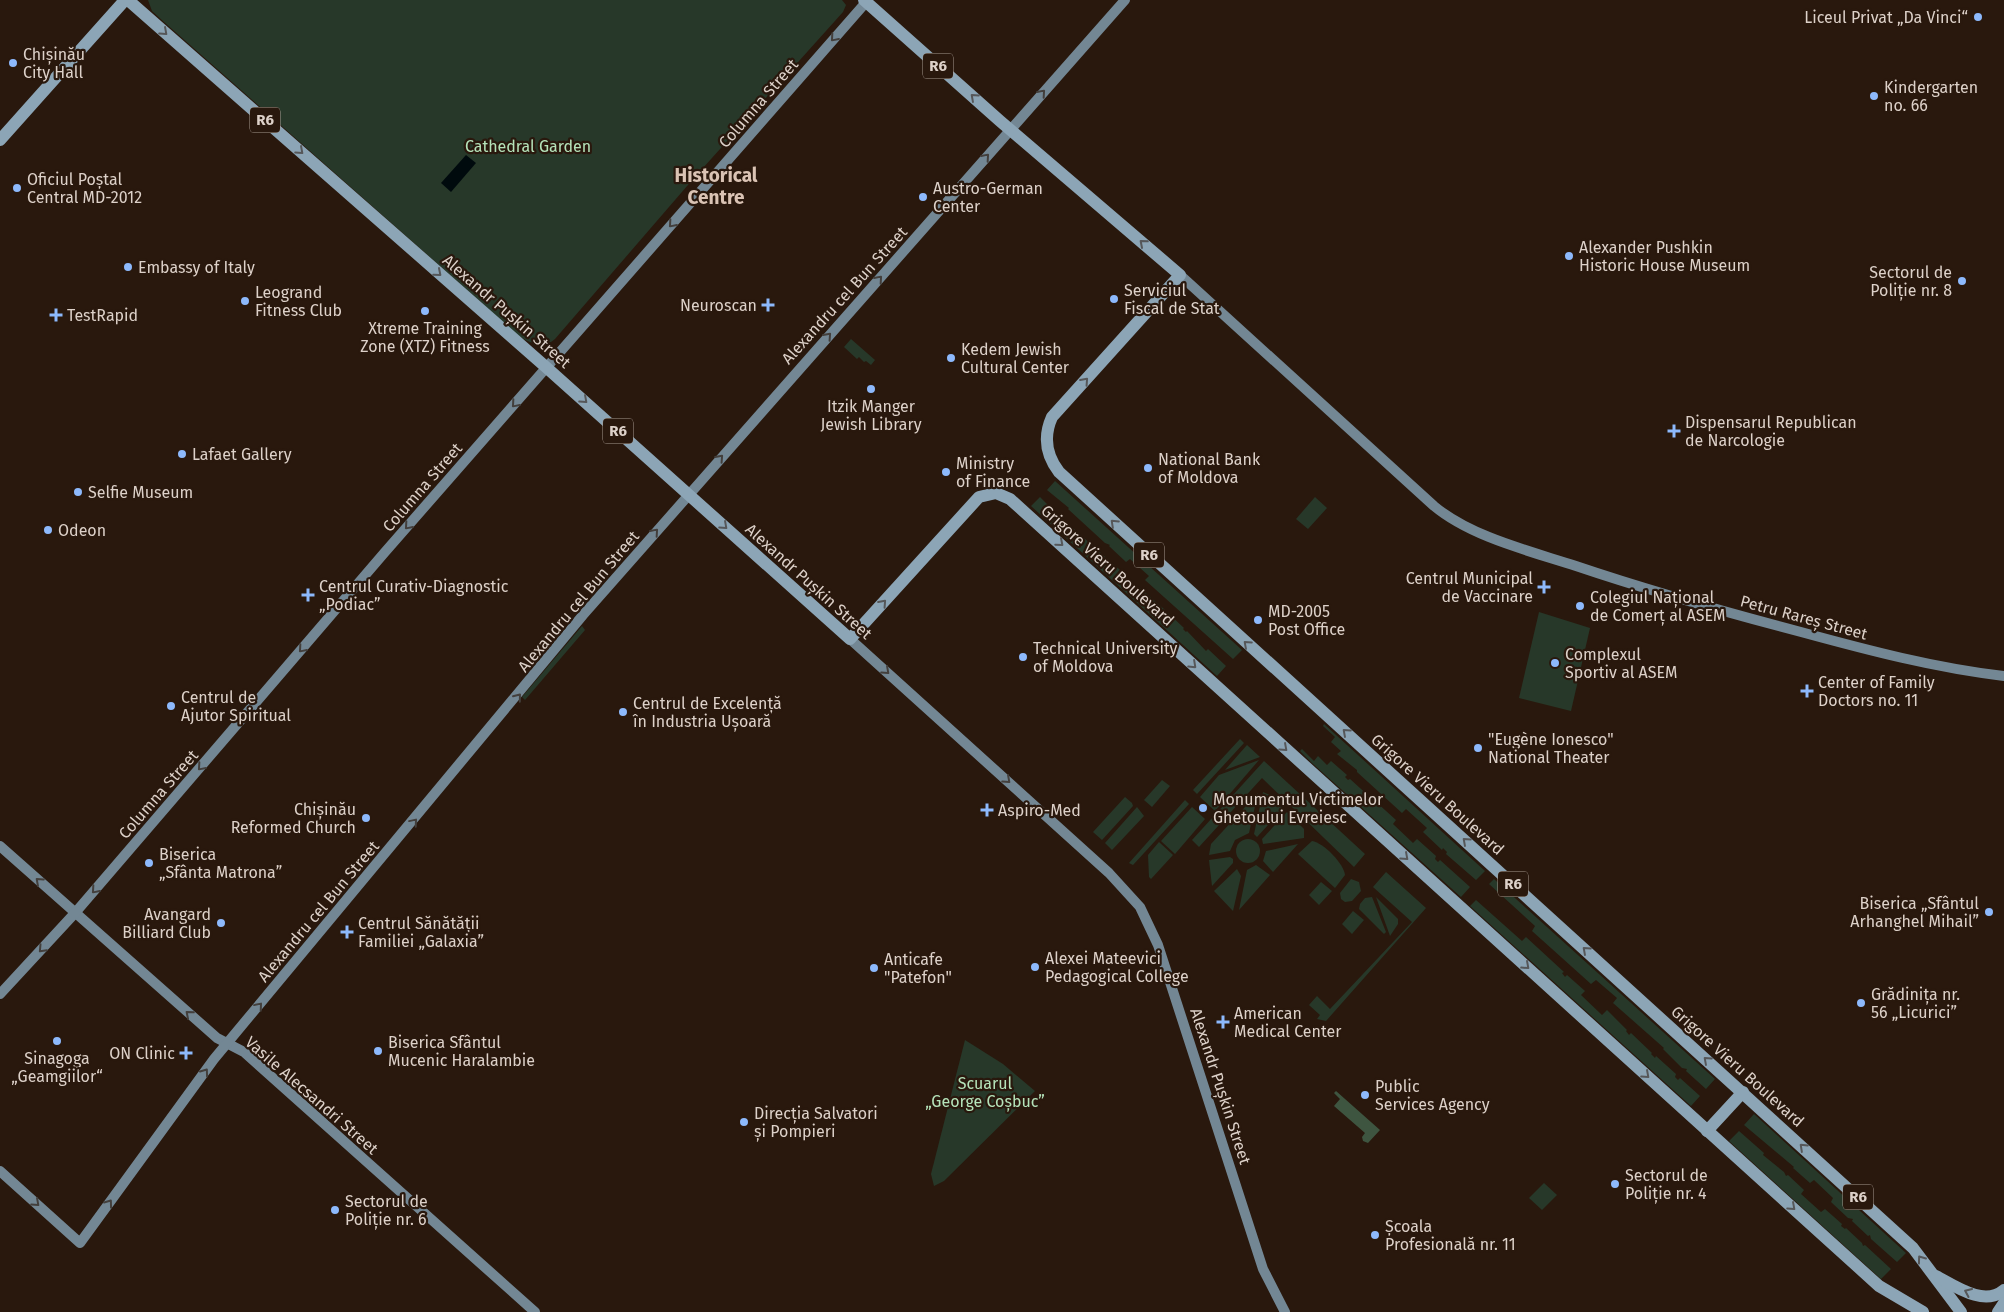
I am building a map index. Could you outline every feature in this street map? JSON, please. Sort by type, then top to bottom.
[{"type":"main road","points":[[0,140],[127,0]]},
{"type":"main road","name":"Alexandr Pușkin Street","points":[[127,0],[547,368],[1109,873],[1135,900],[1152,928],[1263,1269],[1285,1312]]},
{"type":"main road","name":"Alexandru cel Bun Street","points":[[0,1171],[80,1243],[227,1043],[583,615],[1125,0]]},
{"type":"main road","name":"Columna Street","points":[[0,994],[76,913],[385,552],[866,1]]},
{"type":"main road","name":"R6","points":[[866,1],[1010,129],[1180,275]]},
{"type":"main road","name":"Grigore Vieru Boulevard","points":[[1180,275],[1052,417],[1046,432],[1047,445],[1051,458],[1059,472],[1914,1248],[1961,1312]]},
{"type":"main road","name":"Petru Rareș Street","points":[[1180,275],[1434,506],[1454,520],[1476,531],[1665,596],[1840,643],[1949,668],[2004,676]]},
{"type":"main road","name":"Grigore Vieru Boulevard","points":[[850,639],[982,495],[996,493],[1010,499],[1879,1286],[1911,1308],[1923,1312]]},
{"type":"main road","name":"Vasile Alecsandri Street","points":[[0,846],[217,1038],[244,1052],[535,1312]]},
{"type":"main road","points":[[1707,1131],[1743,1092]]},
{"type":"main road","points":[[1933,1275],[1973,1294],[1998,1295],[2004,1290]]},
{"type":"main road","points":[[1998,1312],[2004,1303]]},
{"type":"green space","name":"Cathedral Garden","points":[[148,0],[842,0],[846,5],[843,12],[694,178],[555,339],[546,344],[537,344],[527,341],[507,327],[164,22],[152,11]]},
{"type":"green space","points":[[851,339],[875,360],[871,365],[859,357],[857,359],[844,347]]},
{"type":"green space","points":[[1055,481],[1242,650],[1233,659],[1145,580],[1149,576],[1130,559],[1126,562],[1110,545],[1105,543],[1069,508],[1047,490]]},
{"type":"green space","points":[[1040,497],[1120,570],[1117,574],[1135,590],[1139,587],[1165,610],[1163,612],[1167,615],[1168,613],[1206,651],[1208,649],[1226,666],[1217,676],[1031,506]]},
{"type":"green space","points":[[1315,497],[1327,508],[1308,529],[1296,519]]},
{"type":"green space","name":"Complexul Sportiv al ASEM","points":[[1539,612],[1590,628],[1571,711],[1519,698]]},
{"type":"green space","points":[[582,626],[585,630],[525,700],[522,697]]},
{"type":"green space","points":[[1324,724],[1485,871],[1476,880],[1446,854],[1447,852],[1443,848],[1442,850],[1423,832],[1427,828],[1406,809],[1402,813],[1357,770],[1337,754],[1341,751],[1331,742],[1335,737],[1323,726]]},
{"type":"green space","points":[[1240,739],[1244,743],[1197,794],[1193,790]]},
{"type":"green space","points":[[1247,745],[1260,757],[1225,770]]},
{"type":"green space","points":[[1302,749],[1314,761],[1318,756],[1327,765],[1331,761],[1347,775],[1345,777],[1348,780],[1350,779],[1371,798],[1370,800],[1373,803],[1375,801],[1396,820],[1393,824],[1413,843],[1417,839],[1436,856],[1435,859],[1438,862],[1440,860],[1470,887],[1461,897],[1312,763],[1300,751]]},
{"type":"green space","points":[[1259,760],[1215,811],[1200,797],[1219,775]]},
{"type":"green space","points":[[1264,761],[1365,854],[1354,867],[1262,778],[1199,847],[1192,840]]},
{"type":"green space","points":[[1162,780],[1170,786],[1152,807],[1144,800]]},
{"type":"green space","points":[[1263,792],[1270,795],[1283,809],[1257,837],[1254,834]]},
{"type":"green space","points":[[1258,793],[1249,833],[1235,840],[1230,851],[1209,855],[1211,844]]},
{"type":"green space","points":[[1125,797],[1133,806],[1102,840],[1093,832]]},
{"type":"green space","points":[[1185,800],[1189,804],[1133,865],[1129,863]]},
{"type":"green space","points":[[1137,807],[1144,816],[1112,850],[1105,843]]},
{"type":"green space","points":[[1192,807],[1205,819],[1175,854],[1161,841]]},
{"type":"green space","points":[[1287,812],[1304,829],[1304,838],[1263,844],[1262,839]]},
{"type":"green space","points":[[1248,839],[1256,843],[1260,851],[1256,859],[1248,863],[1240,859],[1236,851],[1240,843]]},
{"type":"green space","points":[[1312,841],[1327,850],[1344,870],[1345,875],[1335,888],[1298,854]]},
{"type":"green space","points":[[1159,842],[1173,855],[1151,879],[1149,877],[1148,855]]},
{"type":"green space","points":[[1298,844],[1273,872],[1263,861],[1266,851]]},
{"type":"green space","points":[[1230,857],[1233,859],[1233,863],[1212,886],[1209,860]]},
{"type":"green space","points":[[1256,865],[1270,875],[1239,910],[1247,870]]},
{"type":"green space","points":[[1237,869],[1241,876],[1233,911],[1214,891]]},
{"type":"green space","points":[[1386,872],[1426,908],[1326,1021],[1317,1019],[1320,1015],[1309,1005],[1317,996],[1330,1009],[1412,922],[1373,887]]},
{"type":"green space","points":[[1351,879],[1359,882],[1361,891],[1352,901],[1345,902],[1341,899],[1340,893]]},
{"type":"green space","points":[[1494,879],[1715,1079],[1706,1089],[1686,1071],[1687,1069],[1682,1068],[1664,1048],[1613,1003],[1617,998],[1596,980],[1591,984],[1532,931],[1535,926],[1489,884]]},
{"type":"green space","points":[[1321,882],[1332,891],[1319,905],[1309,895]]},
{"type":"green space","points":[[1372,897],[1386,932],[1384,934],[1359,909],[1360,904],[1365,898]]},
{"type":"green space","points":[[1376,897],[1398,919],[1398,924],[1390,936]]},
{"type":"green space","points":[[1476,900],[1522,941],[1526,937],[1564,972],[1562,973],[1565,977],[1567,975],[1585,991],[1581,995],[1602,1015],[1607,1010],[1627,1030],[1629,1035],[1631,1033],[1655,1058],[1656,1056],[1676,1074],[1675,1077],[1678,1080],[1680,1078],[1700,1096],[1691,1106],[1470,906]]},
{"type":"green space","points":[[1353,911],[1364,920],[1352,934],[1342,924]]},
{"type":"green space","name":"Scuarul „George Coșbuc”","points":[[965,1040],[1003,1064],[1035,1091],[944,1181],[934,1186],[931,1174]]},
{"type":"green space","points":[[1336,1091],[1380,1130],[1368,1143],[1363,1141],[1362,1137],[1365,1133],[1334,1106],[1340,1099],[1334,1093]]},
{"type":"green space","points":[[1754,1114],[1906,1253],[1897,1262],[1871,1239],[1870,1235],[1868,1236],[1852,1221],[1853,1219],[1848,1218],[1831,1202],[1833,1198],[1814,1180],[1810,1183],[1744,1125]]},
{"type":"green space","points":[[1739,1131],[1764,1153],[1763,1155],[1784,1172],[1786,1176],[1788,1175],[1804,1190],[1801,1194],[1821,1212],[1825,1209],[1863,1246],[1865,1245],[1891,1269],[1881,1279],[1729,1141]]},
{"type":"green space","points":[[1544,1183],[1557,1195],[1542,1210],[1529,1198]]},
{"type":"shaded area","points":[[466,155],[476,163],[451,192],[441,183]]},
{"type":"place","name":"Liceul Privat „Da Vinci“","points":[[1978,17]]},
{"type":"place","name":"Chișinău City Hall","points":[[13,63]]},
{"type":"place","name":"Kindergarten no. 66","points":[[1874,96]]},
{"type":"place","name":"Oficiul Poștal Central MD-2012","points":[[17,188]]},
{"type":"place","name":"Austro-German Center","points":[[923,197]]},
{"type":"place","name":"Alexander Pushkin Historic House Museum","points":[[1569,256]]},
{"type":"place","name":"Embassy of Italy","points":[[128,267]]},
{"type":"place","name":"Sectorul de Poliție nr. 8","points":[[1962,281]]},
{"type":"place","name":"Serviciul Fiscal de Stat","points":[[1114,299]]},
{"type":"place","name":"Leogrand Fitness Club","points":[[245,301]]},
{"type":"place","name":"Neuroscan","points":[[768,305]]},
{"type":"place","name":"Xtreme Training Zone (XTZ) Fitness","points":[[425,311]]},
{"type":"place","name":"TestRapid","points":[[56,315]]},
{"type":"place","name":"Kedem Jewish Cultural Center","points":[[951,358]]},
{"type":"place","name":"Itzik Manger Jewish Library","points":[[871,389]]},
{"type":"place","name":"Dispensarul Republican de Narcologie","points":[[1674,431]]},
{"type":"place","name":"Lafaet Gallery","points":[[182,454]]},
{"type":"place","name":"National Bank of Moldova","points":[[1148,468]]},
{"type":"place","name":"Ministry of Finance","points":[[946,472]]},
{"type":"place","name":"Selfie Museum","points":[[78,492]]},
{"type":"place","name":"Odeon","points":[[48,530]]},
{"type":"place","name":"Centrul Municipal de Vaccinare","points":[[1544,587]]},
{"type":"place","name":"Centrul Curativ-Diagnostic „Podiac”","points":[[308,595]]},
{"type":"place","name":"Colegiul Național de Comerț al ASEM","points":[[1580,606]]},
{"type":"place","name":"MD-2005 Post Office","points":[[1258,620]]},
{"type":"place","name":"Technical University of Moldova","points":[[1023,657]]},
{"type":"place","name":"Complexul Sportiv al ASEM","points":[[1555,663]]},
{"type":"place","name":"Center of Family Doctors no. 11","points":[[1807,691]]},
{"type":"place","name":"Centrul de Ajutor Spiritual","points":[[171,706]]},
{"type":"place","name":"Centrul de Excelență în Industria Ușoară","points":[[623,712]]},
{"type":"place","name":"\"Eugène Ionesco\" National Theater","points":[[1478,748]]},
{"type":"place","name":"Monumentul Victimelor Ghetoului Evreiesc","points":[[1203,808]]},
{"type":"place","name":"Aspiro-Med","points":[[987,810]]},
{"type":"place","name":"Chișinău Reformed Church","points":[[366,818]]},
{"type":"place","name":"Biserica „Sfânta Matrona”","points":[[149,863]]},
{"type":"place","name":"Biserica „Sfântul Arhanghel Mihail”","points":[[1989,912]]},
{"type":"place","name":"Avangard Billiard Club","points":[[221,923]]},
{"type":"place","name":"Centrul Sănătății Familiei „Galaxia”","points":[[347,932]]},
{"type":"place","name":"Alexei Mateevici Pedagogical College","points":[[1035,967]]},
{"type":"place","name":"Anticafe \"Patefon\"","points":[[874,968]]},
{"type":"place","name":"Grădinița nr. 56 „Licurici”","points":[[1861,1003]]},
{"type":"place","name":"American Medical Center","points":[[1223,1022]]},
{"type":"place","name":"Sinagoga „Geamgiilor“","points":[[57,1041]]},
{"type":"place","name":"Biserica Sfântul Mucenic Haralambie","points":[[378,1051]]},
{"type":"place","name":"ON Clinic","points":[[186,1053]]},
{"type":"place","name":"Public Services Agency","points":[[1365,1095]]},
{"type":"place","name":"Direcția Salvatori și Pompieri","points":[[744,1122]]},
{"type":"place","name":"Sectorul de Poliție nr. 4","points":[[1615,1184]]},
{"type":"place","name":"Sectorul de Poliție nr. 6","points":[[335,1210]]},
{"type":"place","name":"Școala Profesională nr. 11","points":[[1375,1235]]},
{"type":"district","name":"Historical Centre","points":[[716,186]]}]
